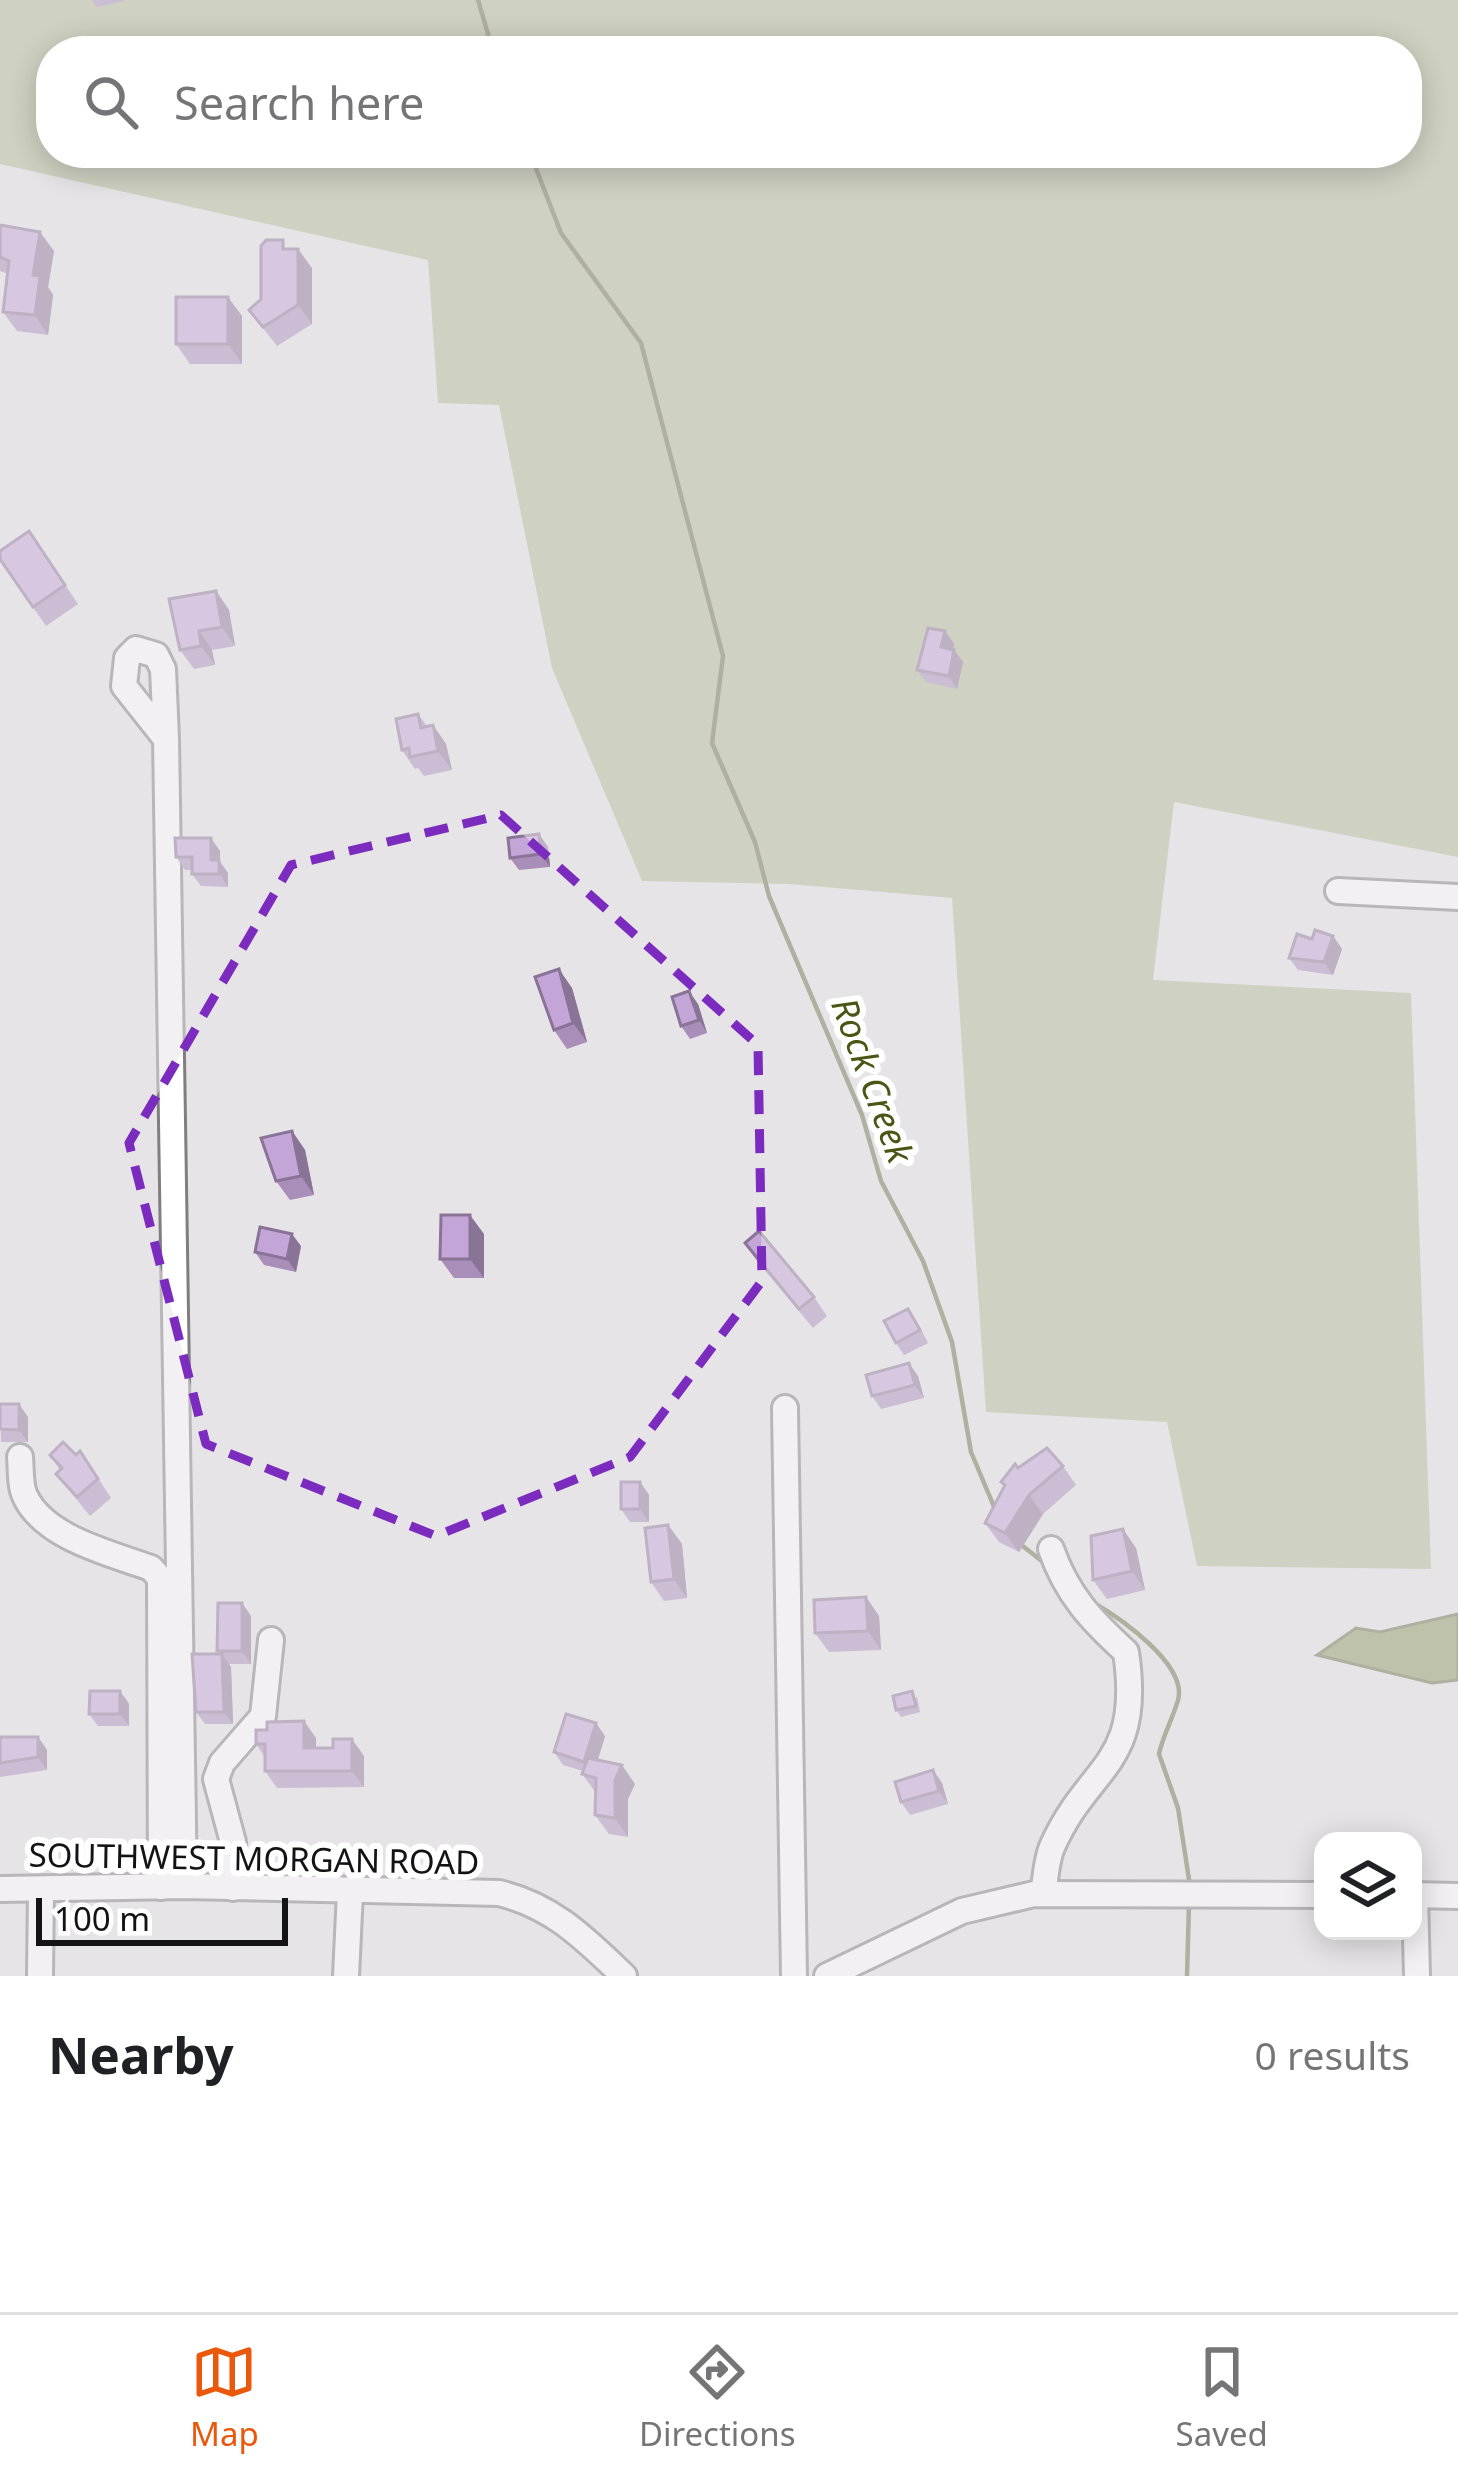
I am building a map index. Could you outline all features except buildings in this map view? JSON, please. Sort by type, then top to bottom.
[{"type":"street","points":[[166,739],[172,1886]]},
{"type":"street","points":[[1338,891],[1458,897]]},
{"type":"street","points":[[785,1408],[794,1976]]},
{"type":"street","points":[[20,1457],[25,1496],[43,1516],[70,1537],[151,1568],[160,1578],[172,1886]]},
{"type":"street","points":[[1043,1893],[1052,1847],[1119,1748],[1129,1696],[1126,1652],[1091,1622],[1067,1588],[1052,1549]]},
{"type":"street","points":[[233,1888],[233,1842],[217,1778],[222,1763],[263,1716],[271,1640]]},
{"type":"street","name":"SOUTHWEST MORGAN ROAD","points":[[0,1889],[172,1886],[499,1893],[528,1900],[570,1924],[624,1976]]},
{"type":"street","points":[[40,1976],[41,1889]]},
{"type":"street","points":[[346,1976],[350,1892]]},
{"type":"street","points":[[827,1976],[962,1910],[1043,1893],[1314,1894]]},
{"type":"street","points":[[1422,1895],[1458,1896]]},
{"type":"street","points":[[1416,1940],[1417,1976]]},
{"type":"highlighted area","points":[[501,815],[758,1045],[762,1281],[630,1457],[436,1536],[206,1444],[129,1143],[291,865]]},
{"type":"shaded area","points":[[0,0],[1458,0],[1458,857],[1174,802],[1153,980],[1411,993],[1431,1569],[1197,1566],[1167,1422],[986,1412],[952,898],[789,884],[642,881],[552,668],[499,405],[438,403],[428,260],[0,164]]},
{"type":"shaded area","points":[[1458,1614],[1458,1680],[1432,1683],[1317,1655],[1356,1628],[1380,1632]]},
{"type":"waterway","name":"Rock Creek","points":[[478,0],[489,36]]},
{"type":"waterway","name":"Rock Creek","points":[[536,168],[561,233],[641,343],[723,656],[712,743],[755,842],[769,896],[862,1115],[881,1181],[923,1261],[952,1342],[971,1452],[995,1509]]},
{"type":"waterway","name":"Rock Creek","points":[[1019,1543],[1048,1566]]},
{"type":"waterway","name":"Rock Creek","points":[[1094,1603],[1150,1644],[1173,1672],[1178,1686],[1178,1700],[1159,1754],[1178,1808],[1190,1886]]},
{"type":"waterway","name":"Rock Creek","points":[[1187,1976],[1189,1904]]}]
